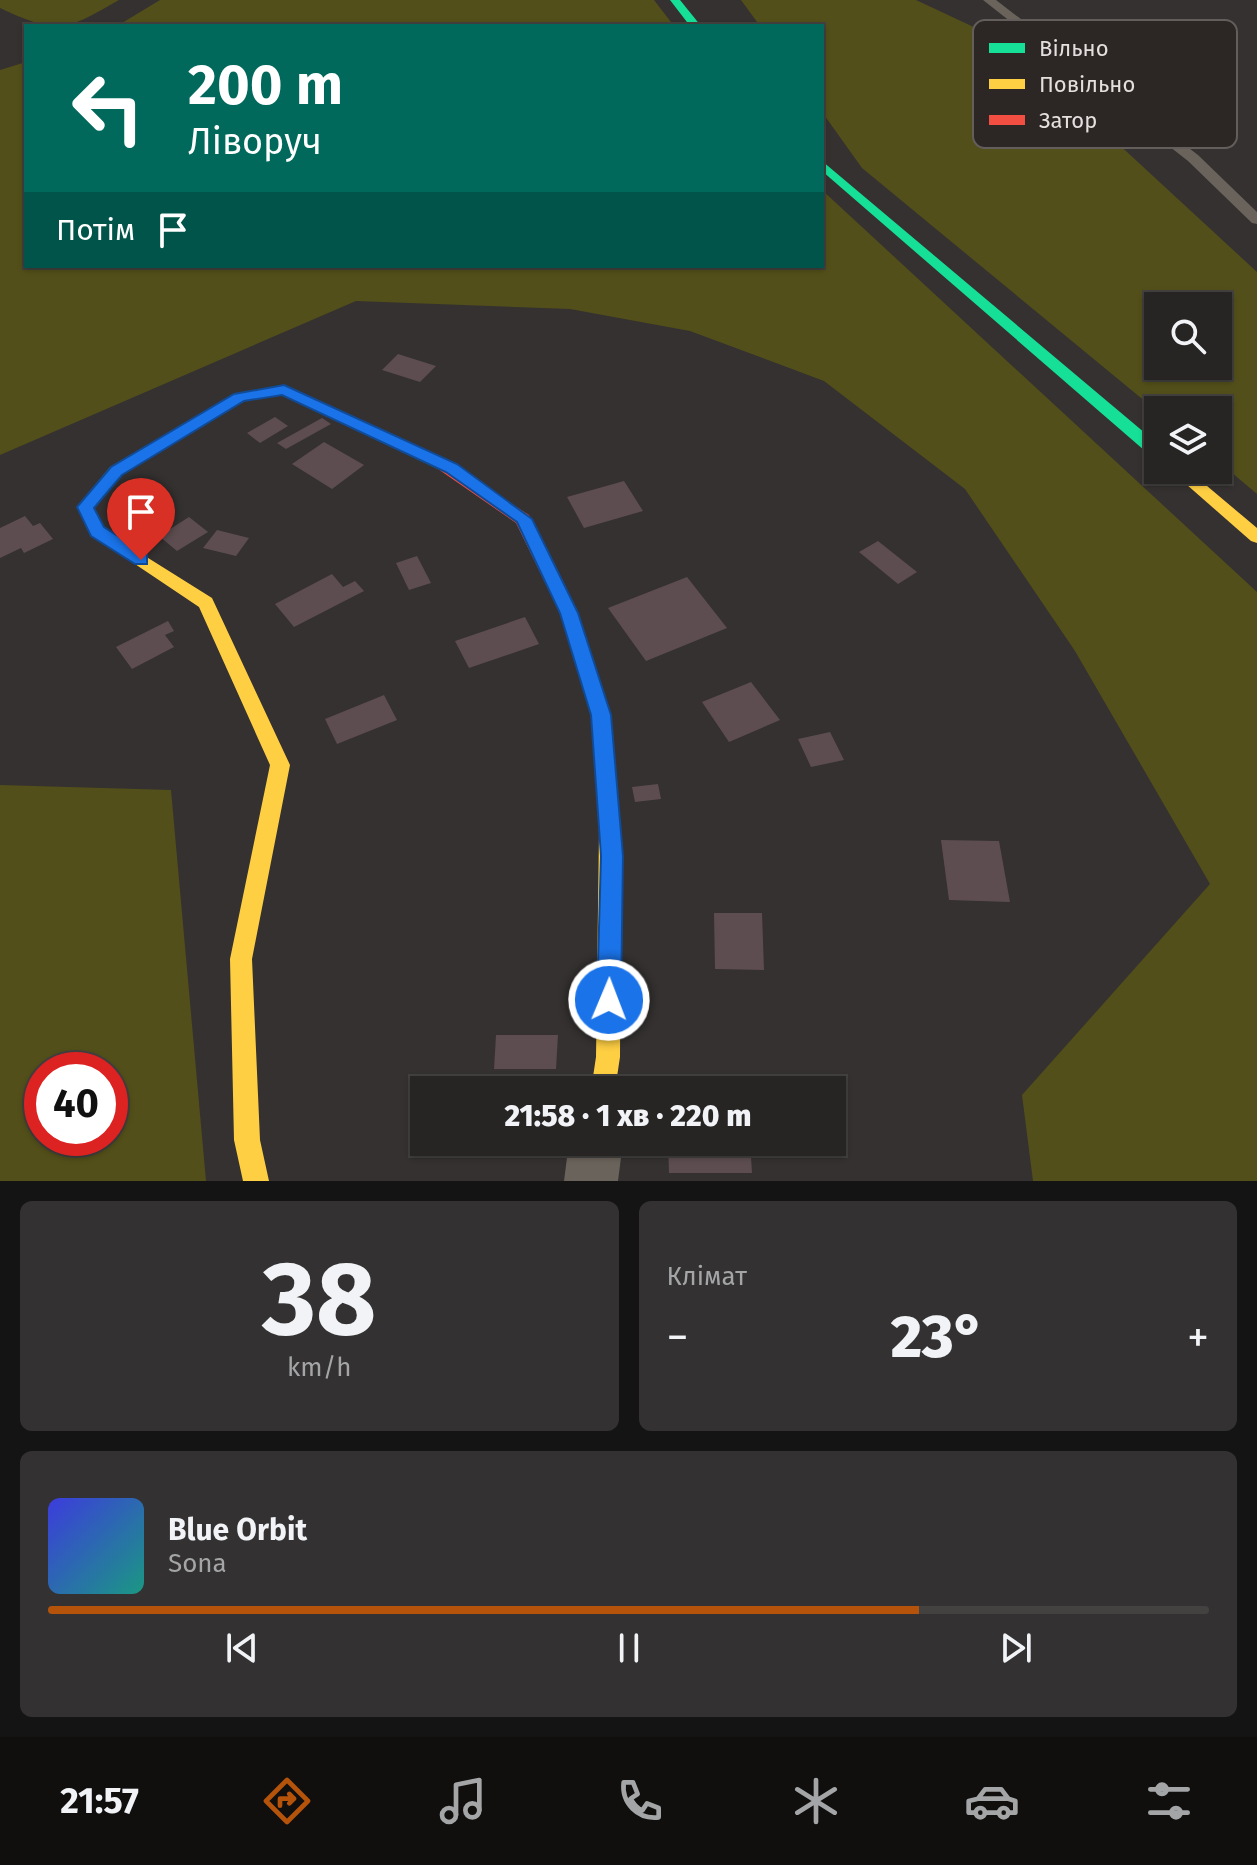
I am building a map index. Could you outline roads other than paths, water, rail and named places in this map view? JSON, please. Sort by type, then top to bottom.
[{"type":"street","points":[[675,0],[694,24]]},
{"type":"street","points":[[824,167],[1144,441]]},
{"type":"street","points":[[256,1181],[247,1140],[241,959],[280,765],[206,603],[97,531],[85,507],[116,471],[240,397],[284,390],[451,468],[523,519],[569,613],[601,715],[612,856],[605,1076]]},
{"type":"street","points":[[1195,484],[1257,537]]},
{"type":"street","points":[[591,1181],[594,1156]]},
{"type":"lane","points":[[989,0],[1015,20]]},
{"type":"lane","points":[[1180,148],[1257,220]]}]
